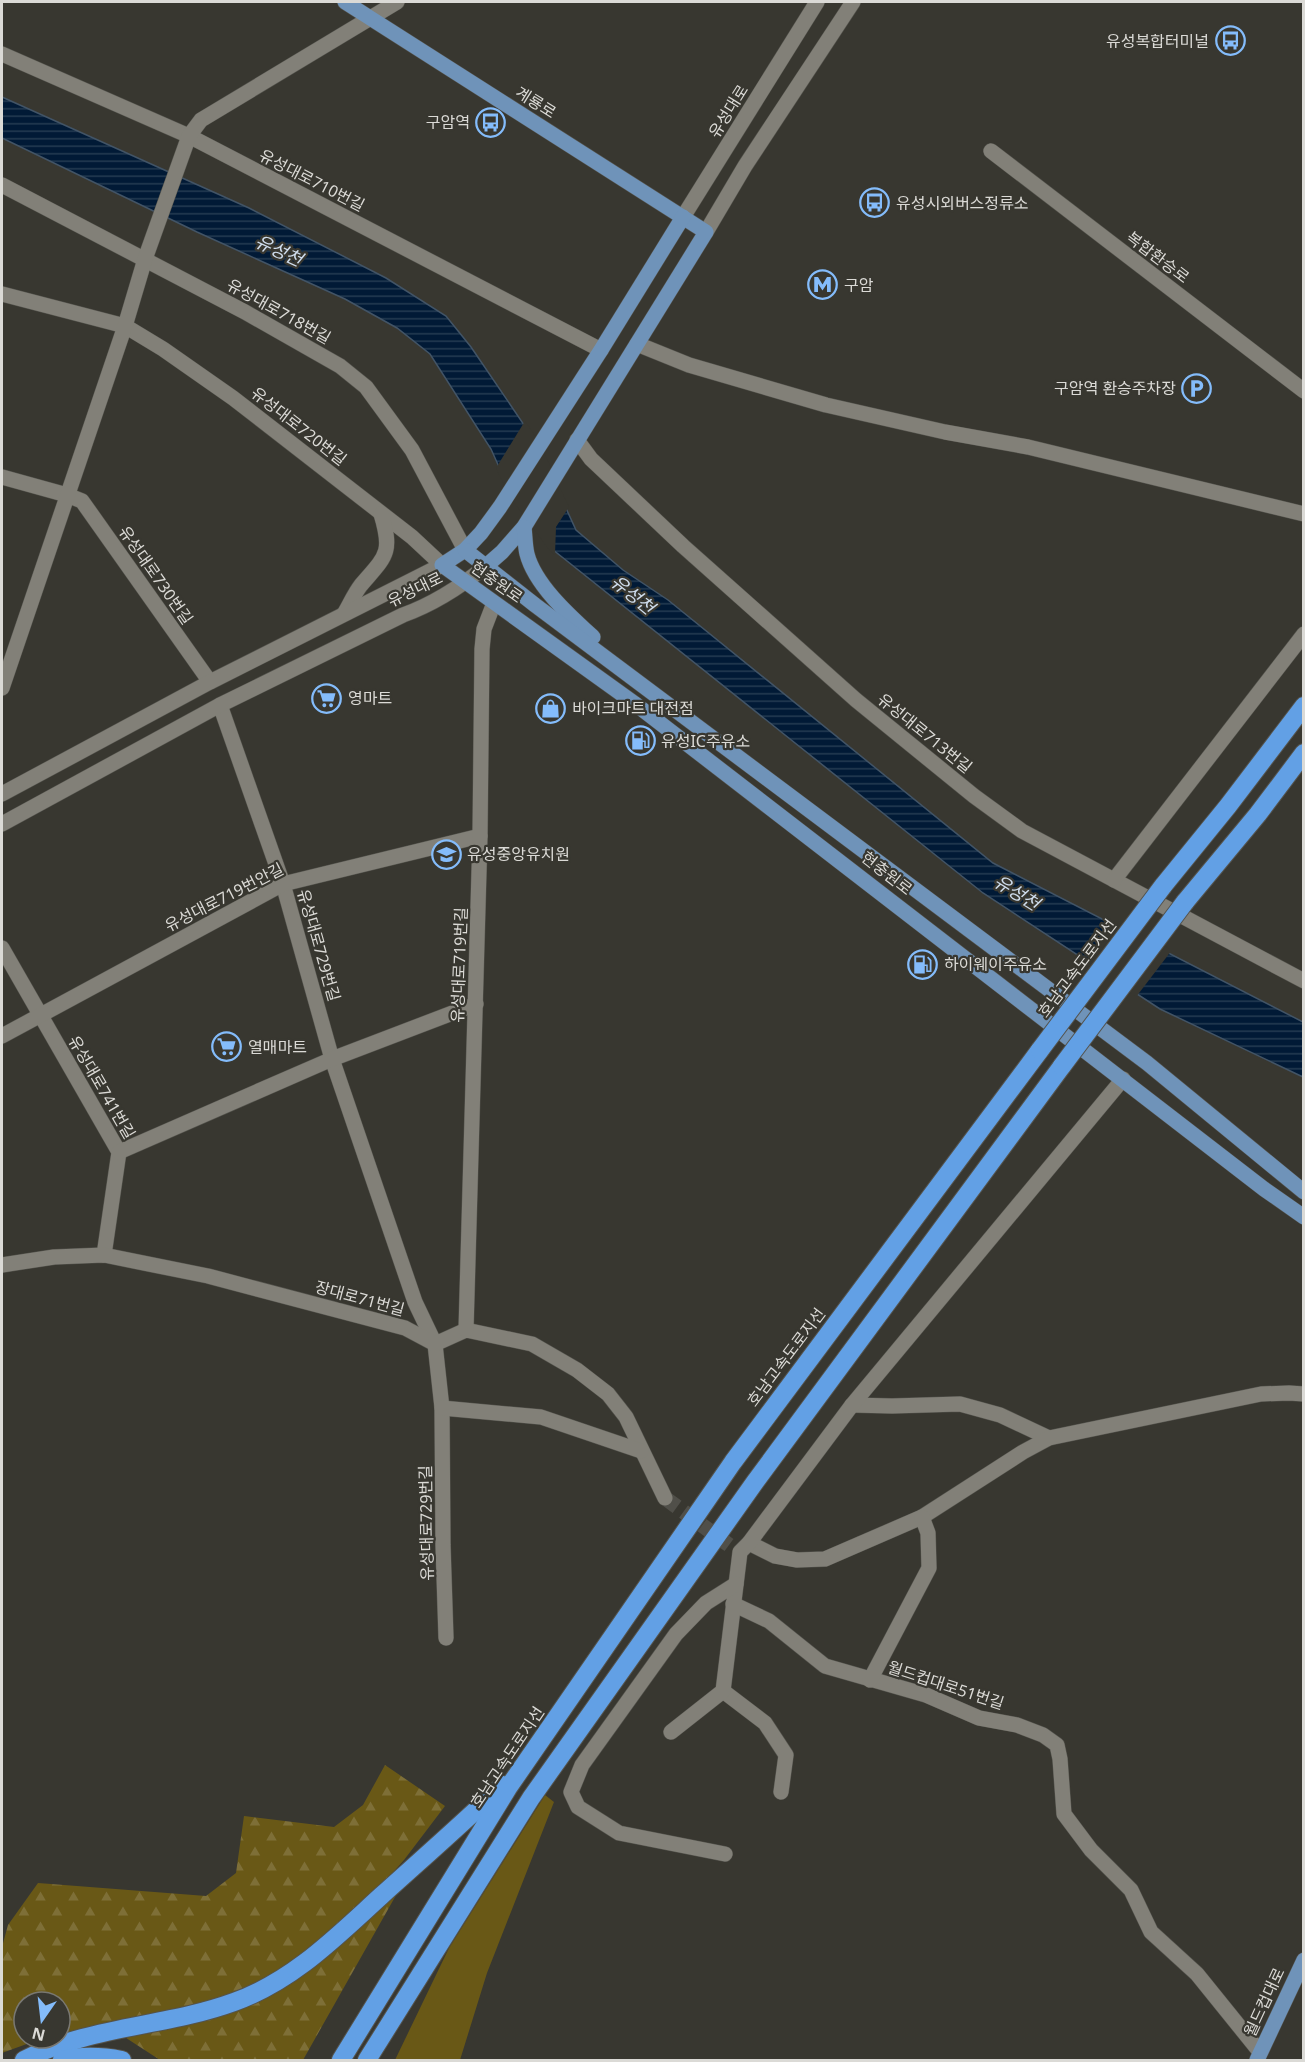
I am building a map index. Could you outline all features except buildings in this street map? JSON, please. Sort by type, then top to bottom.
[{"type":"highway","name":"호남고속도로지선","points":[[341,2061],[524,1765],[733,1461],[1163,886],[1228,806],[1304,706]]},
{"type":"highway","points":[[367,2061],[531,1797],[755,1482],[1185,902],[1304,753]]},
{"type":"highway","points":[[24,2061],[62,2043],[206,2011],[260,1992],[284,1979],[324,1948],[524,1765]]},
{"type":"highway","points":[[379,2061],[396,2014]]},
{"type":"highway","points":[[62,2061],[79,2056],[99,2056],[122,2061]]},
{"type":"main road","name":"계룡로","points":[[345,2],[683,217]]},
{"type":"main road","points":[[683,217],[706,232]]},
{"type":"main road","name":"유성대로","points":[[442,565],[465,550],[500,507],[683,217]]},
{"type":"main road","name":"유성대로","points":[[486,566],[502,552],[524,526],[706,232]]},
{"type":"main road","points":[[524,526],[527,555],[536,575],[579,624],[646,688]]},
{"type":"main road","points":[[465,550],[646,688]]},
{"type":"main road","name":"현충원로","points":[[442,565],[634,703],[1264,1189],[1304,1217]]},
{"type":"main road","name":"현충원로","points":[[646,688],[1147,1063],[1304,1192]]},
{"type":"main road","name":"월드컵대로","points":[[1258,2056],[1304,1960]]},
{"type":"street","points":[[2,687],[125,326],[145,259],[189,136],[201,120],[397,2]]},
{"type":"street","name":"유성대로","points":[[683,217],[817,2]]},
{"type":"street","name":"유성대로","points":[[706,232],[745,166],[853,2]]},
{"type":"street","name":"유성대로710번길","points":[[2,54],[189,136],[601,350]]},
{"type":"street","name":"복합환승로","points":[[991,151],[1304,391]]},
{"type":"street","name":"유성대로718번길","points":[[2,185],[245,312],[340,366],[366,387],[412,450],[465,550]]},
{"type":"street","name":"유성대로720번길","points":[[2,294],[125,326],[163,349],[233,398],[412,537],[442,565]]},
{"type":"street","points":[[637,344],[689,365],[826,405],[945,432],[1028,447],[1304,514]]},
{"type":"street","name":"유성대로713번길","points":[[575,444],[683,546],[865,708],[974,796],[1022,831],[1304,981]]},
{"type":"street","name":"유성대로730번길","points":[[2,477],[82,501],[210,682]]},
{"type":"street","points":[[344,614],[359,588],[386,554],[387,535],[381,514]]},
{"type":"street","name":"유성대로","points":[[3,788],[442,565]]},
{"type":"street","name":"유성대로","points":[[2,824],[220,705],[403,615],[427,607],[486,566]]},
{"type":"street","name":"유성대로719번길","points":[[466,1330],[480,836],[482,649],[484,629],[494,603]]},
{"type":"street","points":[[1114,880],[1304,633]]},
{"type":"street","name":"유성대로729번길","points":[[220,705],[283,884],[332,1059],[415,1302],[435,1344],[442,1408],[446,1638]]},
{"type":"street","name":"유성대로719번안길","points":[[2,1036],[283,884],[480,836]]},
{"type":"street","name":"유성대로741번길","points":[[2,948],[119,1152],[104,1255]]},
{"type":"street","points":[[119,1152],[332,1059],[476,1004]]},
{"type":"street","points":[[671,1732],[723,1690],[739,1546],[852,1405],[1123,1079]]},
{"type":"street","name":"장대로71번길","points":[[2,1265],[54,1257],[104,1255],[208,1276],[405,1328],[435,1344]]},
{"type":"street","points":[[435,1344],[466,1330],[532,1344],[577,1370],[608,1394],[626,1417],[640,1451],[665,1498]]},
{"type":"street","points":[[739,1546],[797,1560],[825,1559],[922,1517],[1023,1452],[1049,1438],[1262,1394],[1304,1394]]},
{"type":"street","points":[[852,1405],[960,1404],[1000,1415],[1049,1438]]},
{"type":"street","points":[[442,1408],[541,1417],[640,1451]]},
{"type":"street","name":"월드컵대로51번길","points":[[870,1680],[929,1568],[928,1533],[922,1517]]},
{"type":"street","points":[[725,1854],[619,1833],[578,1807],[571,1792],[582,1765],[676,1634],[706,1602],[735,1584]]},
{"type":"street","name":"월드컵대로51번길","points":[[733,1604],[769,1621],[825,1666],[926,1695],[979,1718],[1017,1725],[1043,1735],[1057,1745],[1064,1814],[1091,1850],[1131,1890],[1151,1932],[1197,1974],[1258,2056]]},
{"type":"street","points":[[723,1690],[765,1724],[786,1755],[781,1792]]},
{"type":"green space","points":[[385,1765],[445,1806],[404,1860],[355,1915],[308,1955],[229,1999],[72,2032],[72,1990],[12,1990],[12,2049],[2,2053],[2,1947],[8,1925],[38,1883],[206,1896],[236,1873],[244,1816],[334,1827],[363,1805]]},
{"type":"green space","points":[[545,1795],[554,1802],[487,1973],[460,2060],[395,2060],[449,1948]]},
{"type":"green space","points":[[404,1881],[303,2060],[160,2060],[120,2034],[255,2001],[276,1991],[316,1965]]},
{"type":"water","name":"유성천","points":[[2,97],[249,208],[386,278],[446,316],[471,347],[535,441],[576,530],[623,570],[668,600],[993,863],[1303,1022],[1303,1077],[1160,1009],[983,893],[552,549],[512,496],[491,449],[430,354],[397,328],[345,299],[197,232],[2,138]]},
{"type":"pier","points":[[525,421],[538,440],[569,507],[556,527],[555,555],[510,497],[496,468]]},
{"type":"pier","points":[[1115,921],[1172,950],[1136,997],[1084,963]]},
{"type":"tunnel","points":[[665,1498],[729,1545]]},
{"type":"place","name":"유성복합터미널","points":[[1230,41]]},
{"type":"place","name":"구암역","points":[[491,122]]},
{"type":"place","name":"유성시외버스정류소","points":[[875,203]]},
{"type":"place","name":"구암","points":[[823,285]]},
{"type":"place","name":"구암역 환승주차장","points":[[1197,388]]},
{"type":"place","name":"영마트","points":[[327,698]]},
{"type":"place","name":"바이크마트 대전점","points":[[551,708]]},
{"type":"place","name":"유성IC주유소","points":[[640,741]]},
{"type":"place","name":"유성중앙유치원","points":[[446,854]]},
{"type":"place","name":"하이웨이주유소","points":[[923,964]]},
{"type":"place","name":"열매마트","points":[[227,1047]]}]
